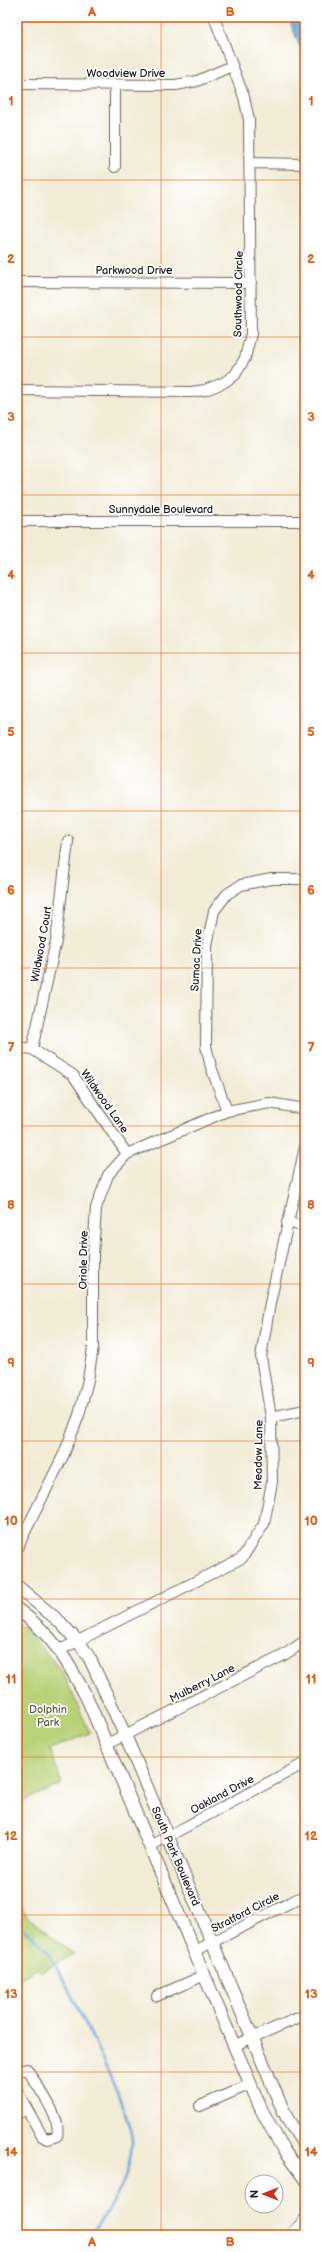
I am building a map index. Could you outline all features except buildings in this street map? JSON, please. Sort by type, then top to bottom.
[{"type":"street","name":"Southwood Circle","points":[[17,390],[191,392],[223,384],[239,370],[248,348],[251,334],[251,163],[248,113],[214,17]]},
{"type":"street","name":"Woodview Drive","points":[[17,84],[168,85],[191,82],[232,66]]},
{"type":"street","points":[[114,167],[115,84]]},
{"type":"street","points":[[251,163],[305,164]]},
{"type":"street","name":"Parkwood Drive","points":[[17,282],[251,283]]},
{"type":"street","name":"Sunnydale Boulevard","points":[[17,521],[305,521]]},
{"type":"street","name":"Wildwood Court","points":[[32,1049],[56,941],[68,842]]},
{"type":"street","name":"Sumac Drive","points":[[227,1111],[206,1046],[207,945],[214,911],[227,894],[241,884],[271,879],[305,879]]},
{"type":"street","name":"Wildwood Lane","points":[[17,1047],[32,1049],[73,1075],[127,1154]]},
{"type":"street","name":"Oriole Drive","points":[[17,1548],[64,1454],[79,1415],[88,1380],[93,1347],[93,1254],[96,1208],[108,1175],[127,1154],[227,1111],[269,1103],[305,1109]]},
{"type":"street","name":"Meadow Lane","points":[[60,1650],[242,1558],[264,1524],[272,1482],[271,1417],[261,1357],[287,1222],[305,1147]]},
{"type":"street","points":[[287,1222],[305,1227]]},
{"type":"street","points":[[271,1417],[305,1410]]},
{"type":"street","name":"South Park Boulevard","points":[[17,1586],[51,1613],[78,1641],[90,1659],[125,1735],[288,2120],[305,2146]]},
{"type":"street","name":"South Park Boulevard","points":[[17,1609],[37,1625],[60,1650],[87,1698],[251,2084],[276,2138],[305,2179]]},
{"type":"street","name":"Mulberry Lane","points":[[107,1744],[284,1655],[305,1641]]},
{"type":"street","name":"Oakland Drive","points":[[150,1846],[305,1763]]},
{"type":"street","name":"Stratford Circle","points":[[195,1951],[305,1896]]},
{"type":"street","points":[[158,1996],[205,1975]]},
{"type":"street","points":[[235,2045],[305,2015]]},
{"type":"street","points":[[17,2072],[27,2069],[56,2118],[59,2129],[57,2136],[47,2139],[42,2136],[17,2091]]},
{"type":"street","points":[[200,2106],[251,2084]]},
{"type":"street","points":[[17,2114],[27,2109]]},
{"type":"street","points":[[291,2235],[305,2219]]},
{"type":"green space","name":"Dolphin Park","points":[[17,1623],[27,1631],[63,1672],[90,1733],[50,1749],[62,1784],[17,1804]]},
{"type":"green space","points":[[17,1904],[30,1919],[74,1954],[40,1973],[37,1969],[17,1980]]},
{"type":"water","points":[[288,17],[305,17],[305,60]]},
{"type":"waterway","points":[[17,1924],[43,1946],[55,1965],[96,2046],[130,2128],[132,2143],[131,2156],[124,2181],[106,2214],[90,2235]]}]
